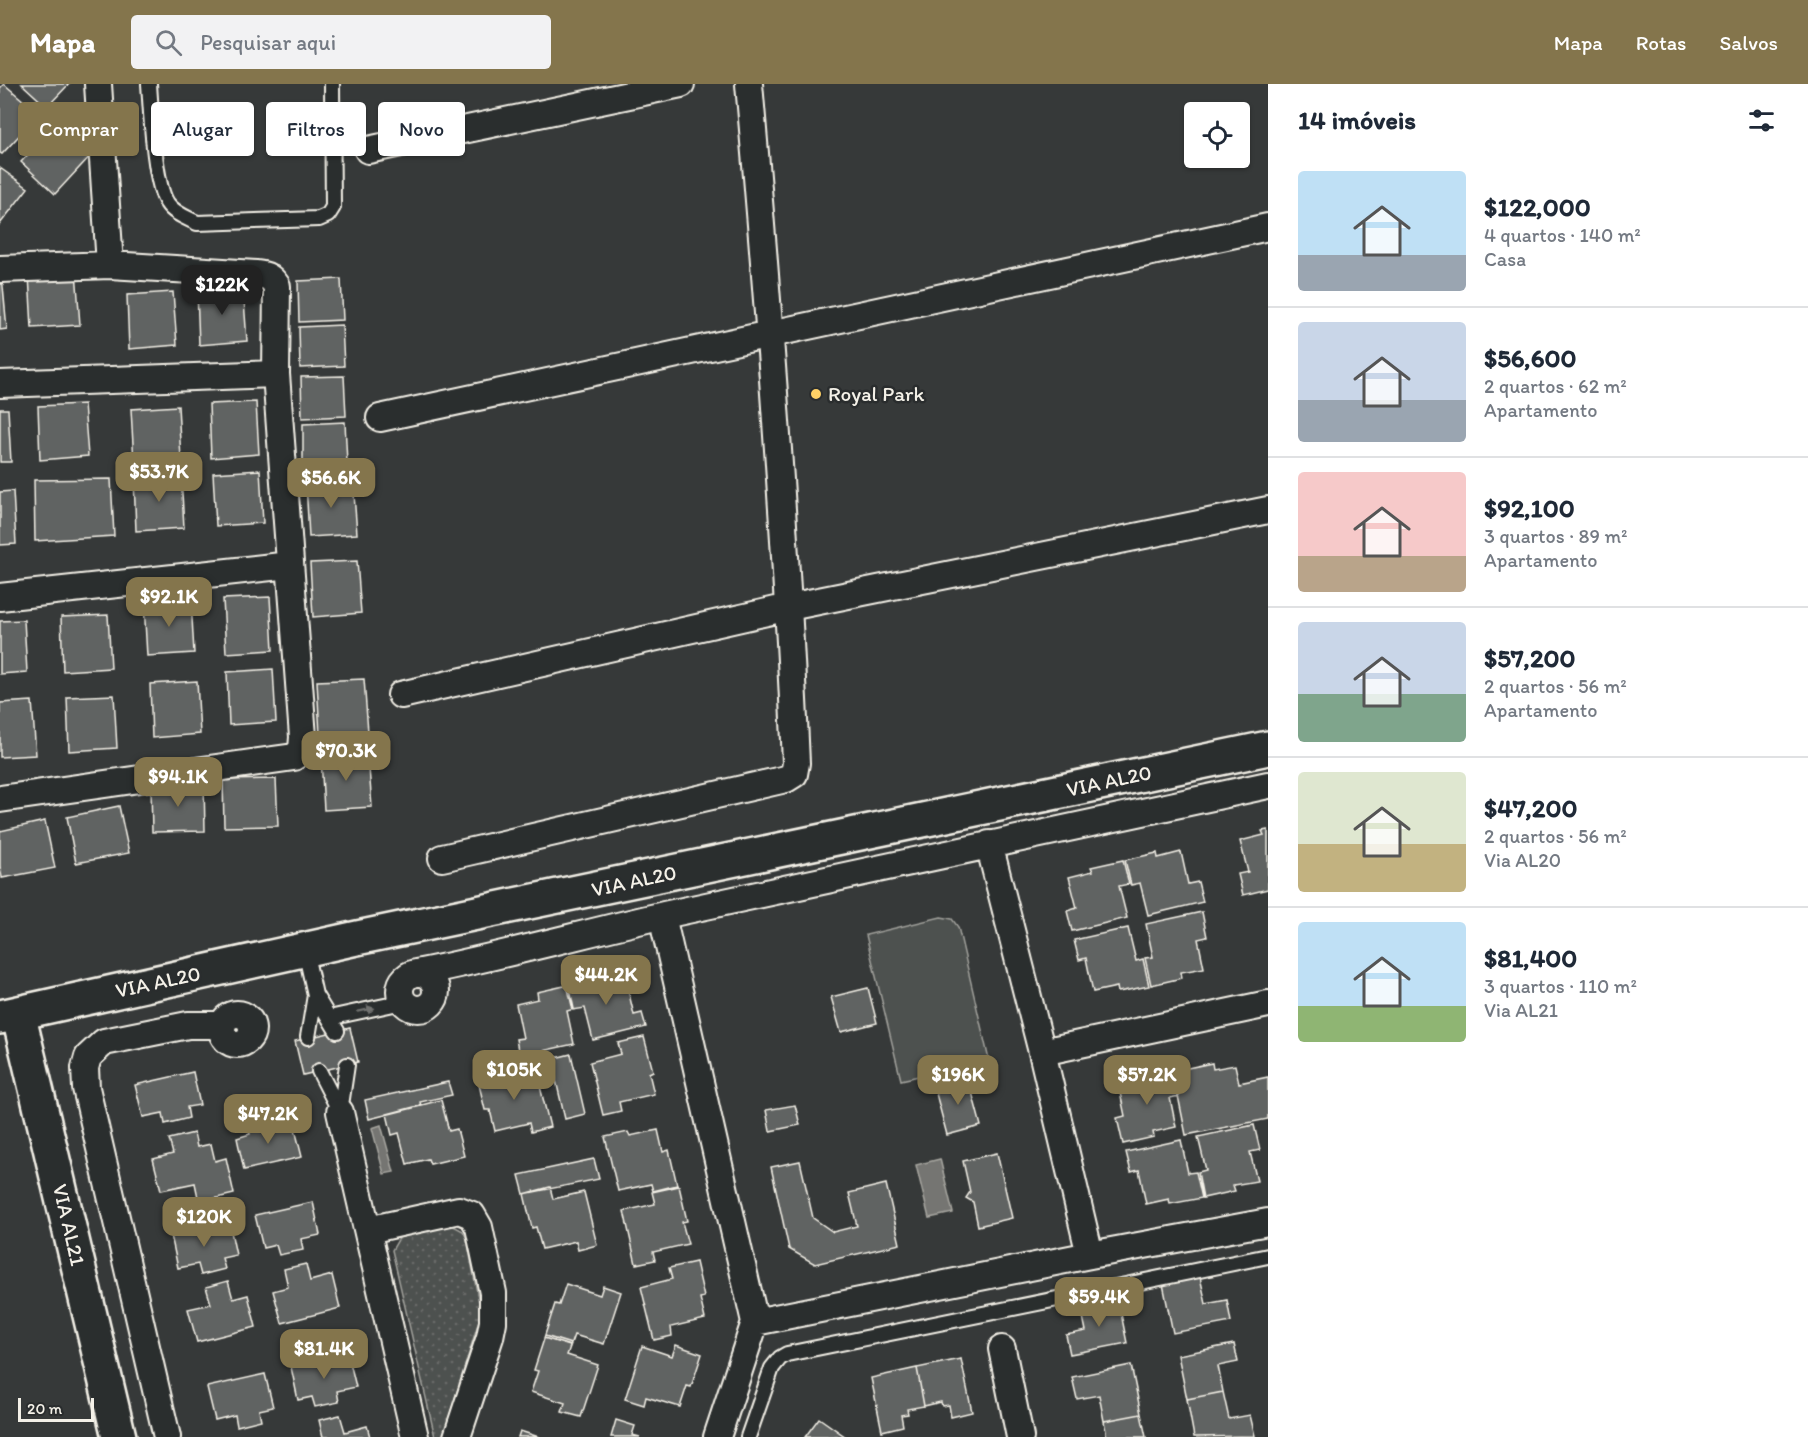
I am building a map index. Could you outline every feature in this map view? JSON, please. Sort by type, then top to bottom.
[{"type":"street","points":[[98,84],[110,265]]},
{"type":"street","points":[[368,150],[681,84]]},
{"type":"street","points":[[442,858],[786,779],[794,774],[796,763],[789,607],[771,334],[749,84]]},
{"type":"street","points":[[381,418],[1268,227]]},
{"type":"street","points":[[0,269],[110,265],[265,274],[272,278],[277,286],[276,374],[303,737],[302,750],[294,757],[0,799]]},
{"type":"street","points":[[0,384],[276,374]]},
{"type":"street","points":[[401,694],[789,607],[1268,510]]},
{"type":"street","points":[[0,597],[290,565]]},
{"type":"street","name":"VIA AL20","points":[[9,1015],[305,950],[1268,748]]},
{"type":"street","points":[[403,1002],[413,1009],[426,1008],[435,999],[426,980],[458,965],[662,916],[1268,785]]},
{"type":"street","points":[[989,844],[1042,1052],[1090,1255]]},
{"type":"street","points":[[662,916],[755,1322],[717,1437]]},
{"type":"street","points":[[1042,1052],[1268,1004]]},
{"type":"street","name":"VIA AL21","points":[[9,1015],[119,1437]]},
{"type":"street","points":[[167,1437],[86,1088],[85,1068],[88,1057],[104,1042],[188,1025],[222,1024]]},
{"type":"street","points":[[340,1112],[415,1437]]},
{"type":"street","points":[[368,1230],[459,1210],[472,1215],[479,1227],[493,1293],[493,1322],[457,1437]]},
{"type":"street","points":[[755,1322],[1268,1222]]},
{"type":"street","points":[[1002,1349],[1020,1437]]},
{"type":"lane","points":[[149,84],[159,181],[167,203],[180,214],[197,223],[319,219],[328,215],[333,207],[332,84]]},
{"type":"lane","points":[[305,950],[315,995],[336,1031]]},
{"type":"lane","points":[[308,1037],[315,995]]},
{"type":"lane","points":[[329,1018],[403,1002]]},
{"type":"lane","points":[[340,1112],[347,1065]]},
{"type":"lane","points":[[319,1071],[340,1112]]},
{"type":"lane","points":[[748,1437],[772,1368],[780,1358],[787,1354],[1268,1256]]},
{"type":"shaded area","points":[[941,917],[952,919],[958,927],[989,1060],[901,1080],[866,935]]},
{"type":"shaded area","points":[[381,1125],[394,1172],[384,1174],[372,1128]]},
{"type":"shaded area","points":[[940,1159],[953,1213],[929,1218],[916,1165]]},
{"type":"shaded area","points":[[450,1224],[463,1231],[467,1239],[481,1314],[443,1437],[435,1437],[392,1250],[399,1238],[405,1234]]},
{"type":"building","points":[[4,84],[25,102],[18,102],[18,137],[2,154],[0,153],[0,88]]},
{"type":"building","points":[[22,84],[69,84],[52,102],[42,102]]},
{"type":"building","points":[[27,156],[90,156],[55,194],[21,162]]},
{"type":"building","points":[[0,168],[28,188],[0,224]]},
{"type":"building","points":[[76,271],[80,325],[32,328],[29,275]]},
{"type":"building","points":[[0,276],[2,276],[7,329],[0,330]]},
{"type":"building","points":[[341,279],[343,320],[299,322],[298,281]]},
{"type":"building","points":[[243,287],[247,341],[199,345],[197,291]]},
{"type":"building","points":[[173,292],[177,345],[129,349],[127,295]]},
{"type":"building","points":[[342,325],[344,366],[300,368],[299,327]]},
{"type":"building","points":[[344,376],[346,416],[302,418],[301,377]]},
{"type":"building","points":[[256,402],[259,454],[211,458],[209,404]]},
{"type":"building","points":[[84,404],[88,456],[40,460],[38,406]]},
{"type":"building","points":[[178,406],[181,459],[134,462],[131,409]]},
{"type":"building","points":[[0,409],[8,409],[11,462],[0,462]]},
{"type":"building","points":[[345,422],[347,463],[303,465],[303,424]]},
{"type":"building","points":[[260,470],[263,523],[216,526],[213,473]]},
{"type":"building","points":[[181,475],[184,528],[136,531],[134,478]]},
{"type":"building","points":[[111,479],[114,536],[35,541],[34,480]]},
{"type":"building","points":[[353,481],[357,534],[309,537],[306,483]]},
{"type":"building","points":[[13,491],[16,544],[0,545],[0,492]]},
{"type":"building","points":[[357,561],[361,613],[313,617],[310,563]]},
{"type":"building","points":[[270,597],[273,650],[226,653],[223,599]]},
{"type":"building","points":[[191,600],[194,653],[147,656],[144,603]]},
{"type":"building","points":[[108,615],[111,668],[63,671],[61,617]]},
{"type":"building","points":[[24,620],[27,672],[0,674],[0,621]]},
{"type":"building","points":[[273,669],[276,722],[229,725],[227,672]]},
{"type":"building","points":[[364,679],[368,732],[320,735],[317,681]]},
{"type":"building","points":[[197,681],[200,734],[152,738],[150,684]]},
{"type":"building","points":[[114,695],[117,748],[69,751],[67,697]]},
{"type":"building","points":[[32,701],[36,755],[0,757],[0,703]]},
{"type":"building","points":[[368,755],[372,807],[324,810],[321,757]]},
{"type":"building","points":[[276,779],[278,826],[224,827],[223,780]]},
{"type":"building","points":[[204,784],[205,831],[152,832],[151,786]]},
{"type":"building","points":[[119,806],[129,853],[76,863],[67,817]]},
{"type":"building","points":[[45,821],[55,868],[2,878],[0,831]]},
{"type":"building","points":[[1268,830],[1268,889],[1243,895],[1238,874],[1248,872],[1240,841],[1264,835],[1262,831]]},
{"type":"building","points":[[1181,852],[1188,884],[1198,882],[1203,902],[1148,915],[1140,883],[1131,885],[1125,860],[1157,853],[1158,858]]},
{"type":"building","points":[[1123,860],[1129,884],[1119,886],[1127,918],[1072,931],[1067,911],[1077,908],[1069,877],[1093,871],[1091,867]]},
{"type":"building","points":[[1202,912],[1207,937],[1198,939],[1204,968],[1181,972],[1182,978],[1151,985],[1145,958],[1153,957],[1146,924]]},
{"type":"building","points":[[1128,928],[1136,961],[1143,959],[1149,986],[1118,992],[1117,987],[1093,992],[1086,958],[1079,960],[1074,940]]},
{"type":"building","points":[[603,976],[605,981],[625,977],[634,1015],[642,1013],[646,1027],[593,1040],[585,1008],[573,1010],[567,985]]},
{"type":"building","points":[[569,985],[574,1009],[567,1011],[574,1044],[519,1056],[516,1039],[523,1038],[516,1004],[538,999],[537,992]]},
{"type":"building","points":[[868,988],[877,1023],[841,1032],[831,997]]},
{"type":"building","points":[[350,1028],[358,1062],[303,1075],[295,1041]]},
{"type":"building","points":[[644,1037],[653,1071],[649,1073],[654,1094],[619,1102],[621,1111],[603,1115],[590,1062],[621,1054],[618,1043]]},
{"type":"building","points":[[571,1054],[585,1114],[565,1119],[551,1059]]},
{"type":"building","points":[[1212,1063],[1213,1069],[1235,1065],[1239,1083],[1268,1077],[1268,1119],[1186,1135],[1173,1071]]},
{"type":"building","points":[[504,1070],[506,1081],[537,1074],[550,1127],[531,1132],[529,1123],[495,1131],[490,1110],[485,1110],[477,1076]]},
{"type":"building","points":[[1173,1071],[1179,1096],[1170,1098],[1176,1127],[1153,1132],[1154,1137],[1123,1144],[1117,1118],[1125,1116],[1118,1083]]},
{"type":"building","points":[[193,1072],[200,1105],[187,1107],[189,1118],[165,1124],[163,1113],[143,1117],[135,1085]]},
{"type":"building","points":[[968,1077],[981,1126],[947,1135],[934,1086]]},
{"type":"building","points":[[448,1082],[452,1095],[420,1102],[421,1106],[369,1119],[365,1100]]},
{"type":"building","points":[[441,1100],[449,1131],[457,1129],[464,1156],[430,1164],[428,1159],[407,1164],[399,1133],[392,1135],[387,1114]]},
{"type":"building","points":[[795,1105],[800,1125],[770,1131],[766,1110]]},
{"type":"building","points":[[272,1119],[274,1129],[294,1125],[302,1157],[244,1170],[237,1138],[250,1134],[248,1124]]},
{"type":"building","points":[[1254,1125],[1260,1150],[1250,1152],[1257,1181],[1233,1185],[1235,1191],[1203,1198],[1198,1172],[1206,1170],[1198,1137]]},
{"type":"building","points":[[658,1130],[663,1152],[669,1150],[677,1185],[653,1191],[651,1184],[618,1191],[605,1137],[628,1132],[630,1136]]},
{"type":"building","points":[[194,1133],[197,1147],[211,1144],[215,1161],[226,1158],[234,1194],[199,1202],[195,1183],[161,1190],[153,1159],[173,1154],[169,1139]]},
{"type":"building","points":[[1181,1140],[1188,1173],[1196,1172],[1202,1198],[1170,1204],[1169,1199],[1146,1204],[1139,1170],[1131,1172],[1126,1152]]},
{"type":"building","points":[[997,1153],[1012,1218],[978,1226],[973,1202],[966,1198],[970,1192],[963,1161]]},
{"type":"building","points":[[594,1159],[599,1179],[524,1194],[519,1175]]},
{"type":"building","points":[[800,1161],[813,1218],[833,1232],[857,1226],[849,1193],[886,1184],[900,1244],[815,1264],[789,1249],[771,1167]]},
{"type":"building","points":[[679,1186],[687,1221],[682,1222],[688,1244],[653,1252],[655,1260],[636,1264],[624,1211],[655,1204],[652,1192]]},
{"type":"building","points":[[550,1187],[553,1199],[584,1192],[597,1245],[578,1250],[576,1241],[542,1249],[536,1227],[532,1228],[524,1194]]},
{"type":"building","points":[[313,1202],[320,1235],[301,1239],[303,1250],[279,1255],[276,1245],[263,1248],[255,1215]]},
{"type":"building","points":[[229,1222],[236,1255],[222,1258],[225,1269],[201,1275],[198,1264],[178,1268],[171,1235]]},
{"type":"building","points":[[696,1262],[704,1297],[700,1298],[705,1319],[671,1327],[672,1336],[654,1340],[641,1287],[672,1279],[669,1268]]},
{"type":"building","points":[[306,1264],[310,1281],[332,1275],[340,1308],[282,1323],[273,1291],[288,1287],[284,1269]]},
{"type":"building","points":[[1200,1277],[1206,1304],[1227,1300],[1231,1322],[1173,1333],[1163,1284]]},
{"type":"building","points":[[228,1281],[233,1299],[248,1295],[256,1327],[197,1342],[188,1309],[211,1304],[206,1287]]},
{"type":"building","points":[[566,1284],[600,1295],[603,1286],[621,1292],[604,1344],[574,1335],[570,1346],[544,1338],[555,1304],[559,1305]]},
{"type":"building","points":[[1118,1299],[1127,1343],[1070,1354],[1066,1335],[1086,1331],[1081,1307]]},
{"type":"building","points":[[545,1336],[571,1344],[567,1355],[598,1365],[581,1417],[562,1412],[565,1403],[531,1392],[538,1371],[534,1370]]},
{"type":"building","points":[[1234,1344],[1238,1362],[1218,1366],[1223,1392],[1187,1399],[1178,1355]]},
{"type":"building","points":[[676,1345],[702,1354],[691,1387],[687,1386],[680,1407],[646,1397],[644,1405],[625,1399],[642,1346],[672,1356]]},
{"type":"building","points":[[348,1354],[356,1387],[337,1391],[339,1402],[315,1407],[312,1397],[298,1400],[291,1367]]},
{"type":"building","points":[[961,1359],[972,1412],[951,1417],[949,1405],[942,1406],[941,1402],[924,1406],[917,1368]]},
{"type":"building","points":[[1131,1365],[1141,1414],[1104,1421],[1099,1395],[1077,1399],[1072,1377]]},
{"type":"building","points":[[917,1368],[924,1406],[907,1409],[908,1414],[901,1415],[903,1426],[882,1431],[871,1378]]},
{"type":"building","points":[[265,1374],[273,1407],[259,1410],[261,1420],[237,1426],[235,1415],[215,1420],[207,1387]]},
{"type":"building","points":[[1223,1392],[1229,1419],[1250,1415],[1255,1436],[1194,1437],[1187,1399]]},
{"type":"building","points":[[1141,1414],[1146,1437],[1107,1437],[1104,1421]]},
{"type":"building","points":[[340,1415],[345,1432],[367,1426],[370,1437],[323,1437],[319,1420]]},
{"type":"building","points":[[819,1418],[846,1437],[805,1437]]},
{"type":"building","points":[[616,1420],[635,1426],[632,1435],[640,1437],[611,1437]]},
{"type":"building","points":[[520,1431],[539,1437],[518,1437]]},
{"type":"place","name":"Royal Park","points":[[816,394]]}]
